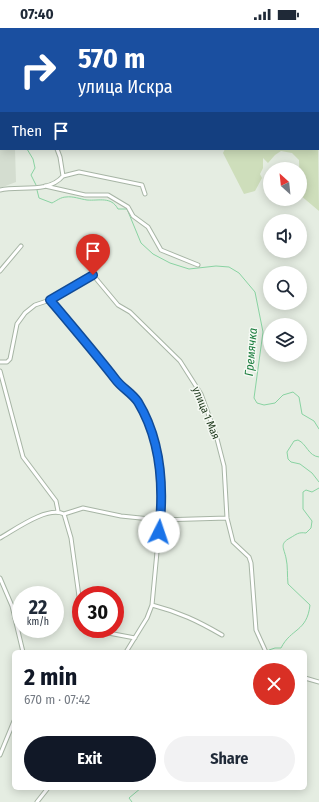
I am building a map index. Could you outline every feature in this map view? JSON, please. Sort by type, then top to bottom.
[{"type":"street","points":[[57,150],[63,176]]},
{"type":"street","points":[[0,190],[27,189],[45,186],[59,181],[63,176],[79,172],[142,185],[145,194]]},
{"type":"street","points":[[45,186],[85,195],[108,195],[128,207],[133,216],[148,227],[161,250],[198,264]]},
{"type":"street","points":[[0,271],[21,246]]},
{"type":"street","name":"улица 1 Мая","points":[[50,300],[93,275],[118,305],[130,312],[180,360],[201,394],[216,435],[224,466],[227,518],[233,542],[249,557],[252,563],[256,630],[265,650]]},
{"type":"street","points":[[0,362],[7,362],[10,359],[17,324],[25,313],[35,305],[50,300],[117,381],[137,401],[152,434],[159,469],[160,520],[152,605],[147,618],[127,650]]},
{"type":"street","points":[[0,371],[23,457],[56,501],[58,511]]},
{"type":"street","points":[[0,538],[46,513],[58,511],[64,514],[83,508],[121,516],[160,520],[227,518]]},
{"type":"street","points":[[64,514],[71,538],[78,586]]},
{"type":"street","points":[[0,578],[12,606],[23,650]]},
{"type":"street","points":[[152,605],[174,610],[192,618],[222,635]]},
{"type":"street","points":[[124,636],[135,638]]},
{"type":"street","points":[[307,679],[319,682]]},
{"type":"street","points":[[0,755],[12,726]]},
{"type":"street","points":[[37,802],[46,790]]},
{"type":"shaded area","points":[[0,150],[15,150],[16,182],[0,188]]},
{"type":"shaded area","points":[[224,150],[318,150],[319,211],[307,201],[307,162],[299,162],[292,153],[281,151],[269,162],[263,158],[263,168],[260,174],[262,178],[255,191],[244,194],[223,153]]},
{"type":"waterway","name":"Гремячка","points":[[28,150],[33,159],[35,168],[31,175],[36,185]]},
{"type":"waterway","name":"Гремячка","points":[[37,190],[39,198],[52,203],[62,198],[69,197],[112,202],[118,209],[127,209],[141,243],[153,254],[170,263],[189,269],[216,266],[229,267],[239,273],[255,292],[263,332],[254,398],[257,403],[264,405],[275,403],[283,395],[293,392],[299,397],[302,414],[314,421],[319,429]]},
{"type":"waterway","name":"Гремячка","points":[[319,457],[312,454],[304,444],[298,440],[294,441],[287,452],[288,459],[291,462],[300,464],[312,473],[319,482]]},
{"type":"waterway","name":"Гремячка","points":[[269,650],[281,648],[289,637],[306,620],[308,614],[310,605],[288,584],[287,561],[283,544],[298,534],[306,533],[311,528],[312,521],[303,509],[303,492],[306,490],[312,492],[319,488]]},
{"type":"waterway","name":"Гремячка","points":[[132,802],[129,798],[139,790]]},
{"type":"route","points":[[93,275],[50,300],[120,385],[137,401],[145,417],[152,434],[161,482],[159,532]]}]
